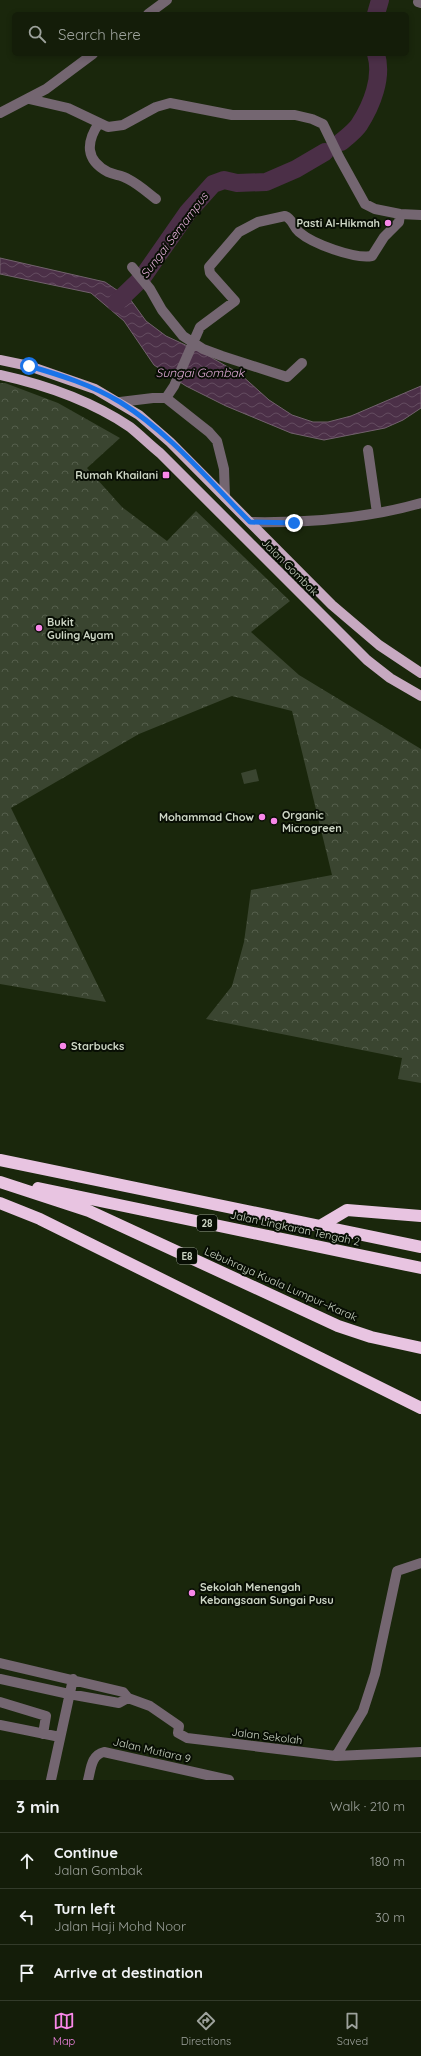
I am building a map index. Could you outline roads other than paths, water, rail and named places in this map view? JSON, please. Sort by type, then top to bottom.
[{"type":"highway","name":"Jalan Lingkaran Tengah 2","points":[[0,1160],[421,1247]]},
{"type":"highway","name":"Jalan Lingkaran Tengah 2","points":[[0,1181],[421,1268]]},
{"type":"highway","name":"Lebuhraya Kuala Lumpur–Karak","points":[[0,1181],[89,1211],[338,1326],[371,1337],[421,1348]]},
{"type":"highway","points":[[0,1203],[40,1219],[421,1408]]},
{"type":"highway","points":[[320,1226],[346,1210],[421,1216]]},
{"type":"main road","name":"Jalan Gombak","points":[[0,360],[47,371],[95,389],[120,402],[139,415],[170,442],[332,605],[379,645],[421,673]]},
{"type":"main road","name":"Jalan Gombak","points":[[0,375],[30,382],[88,403],[130,428],[160,453],[367,660],[390,678],[421,696]]},
{"type":"street","points":[[151,12],[167,0]]},
{"type":"street","points":[[419,0],[418,2],[421,4]]},
{"type":"street","points":[[0,113],[46,89],[90,56]]},
{"type":"street","points":[[29,99],[68,108],[108,127],[123,125],[156,107],[170,103],[232,115],[296,115],[323,124],[339,157],[366,204],[375,209],[400,214],[421,215]]},
{"type":"street","points":[[99,124],[91,136],[89,149],[94,160],[107,171],[127,178],[156,199]]},
{"type":"street","points":[[166,398],[174,386],[200,327],[234,301],[210,273],[209,267],[239,232],[258,222],[285,216],[289,218],[298,232],[321,244],[362,258],[372,256],[384,237],[399,222],[400,214]]},
{"type":"street","points":[[135,269],[174,325],[183,336],[193,343],[222,356],[287,377],[302,363]]},
{"type":"street","points":[[120,402],[166,398],[209,432],[217,441],[224,469],[225,497]]},
{"type":"street","points":[[368,450],[377,513]]},
{"type":"street","points":[[250,522],[317,522],[394,511],[421,502]]},
{"type":"street","points":[[336,1756],[363,1711],[375,1674],[397,1571],[421,1563]]},
{"type":"street","points":[[0,1663],[123,1692],[128,1698],[119,1703],[69,1694],[0,1678]]},
{"type":"street","points":[[51,1780],[73,1679]]},
{"type":"street","name":"Jalan Sekolah","points":[[128,1698],[150,1706],[179,1726],[178,1733],[187,1738],[336,1756],[421,1752]]},
{"type":"street","points":[[0,1702],[46,1716],[43,1734]]},
{"type":"street","points":[[0,1725],[60,1737]]},
{"type":"street","name":"Jalan Mutiara 9","points":[[88,1780],[94,1759],[98,1754],[104,1752],[229,1780]]},
{"type":"water","name":"Sungai Gombak","points":[[0,258],[105,282],[130,299],[146,321],[166,336],[207,355],[240,374],[269,400],[292,415],[313,422],[328,422],[351,416],[421,386],[421,408],[403,420],[385,428],[324,440],[291,433],[226,406],[186,386],[154,365],[124,321],[91,293],[0,274]]},
{"type":"waterway","name":"Sungai Semampus","points":[[377,12],[380,0]]},
{"type":"waterway","name":"Sungai Semampus","points":[[341,142],[359,125],[372,100],[378,72],[376,56]]},
{"type":"waterway","name":"Sungai Semampus","points":[[116,303],[142,278],[188,212],[213,184],[224,180],[237,183],[266,182],[296,169],[325,152]]},
{"type":"place","name":"Pasti Al-Hikmah","points":[[388,223]]},
{"type":"place","name":"Rumah Khailani","points":[[166,475]]},
{"type":"place","name":"Bukit Guling Ayam","points":[[39,628]]},
{"type":"place","name":"Mohammad Chow","points":[[262,817]]},
{"type":"place","name":"Organic Microgreen","points":[[274,821]]},
{"type":"place","name":"Starbucks","points":[[63,1046]]},
{"type":"place","name":"Sekolah Menengah Kebangsaan Sungai Pusu","points":[[192,1593]]}]
